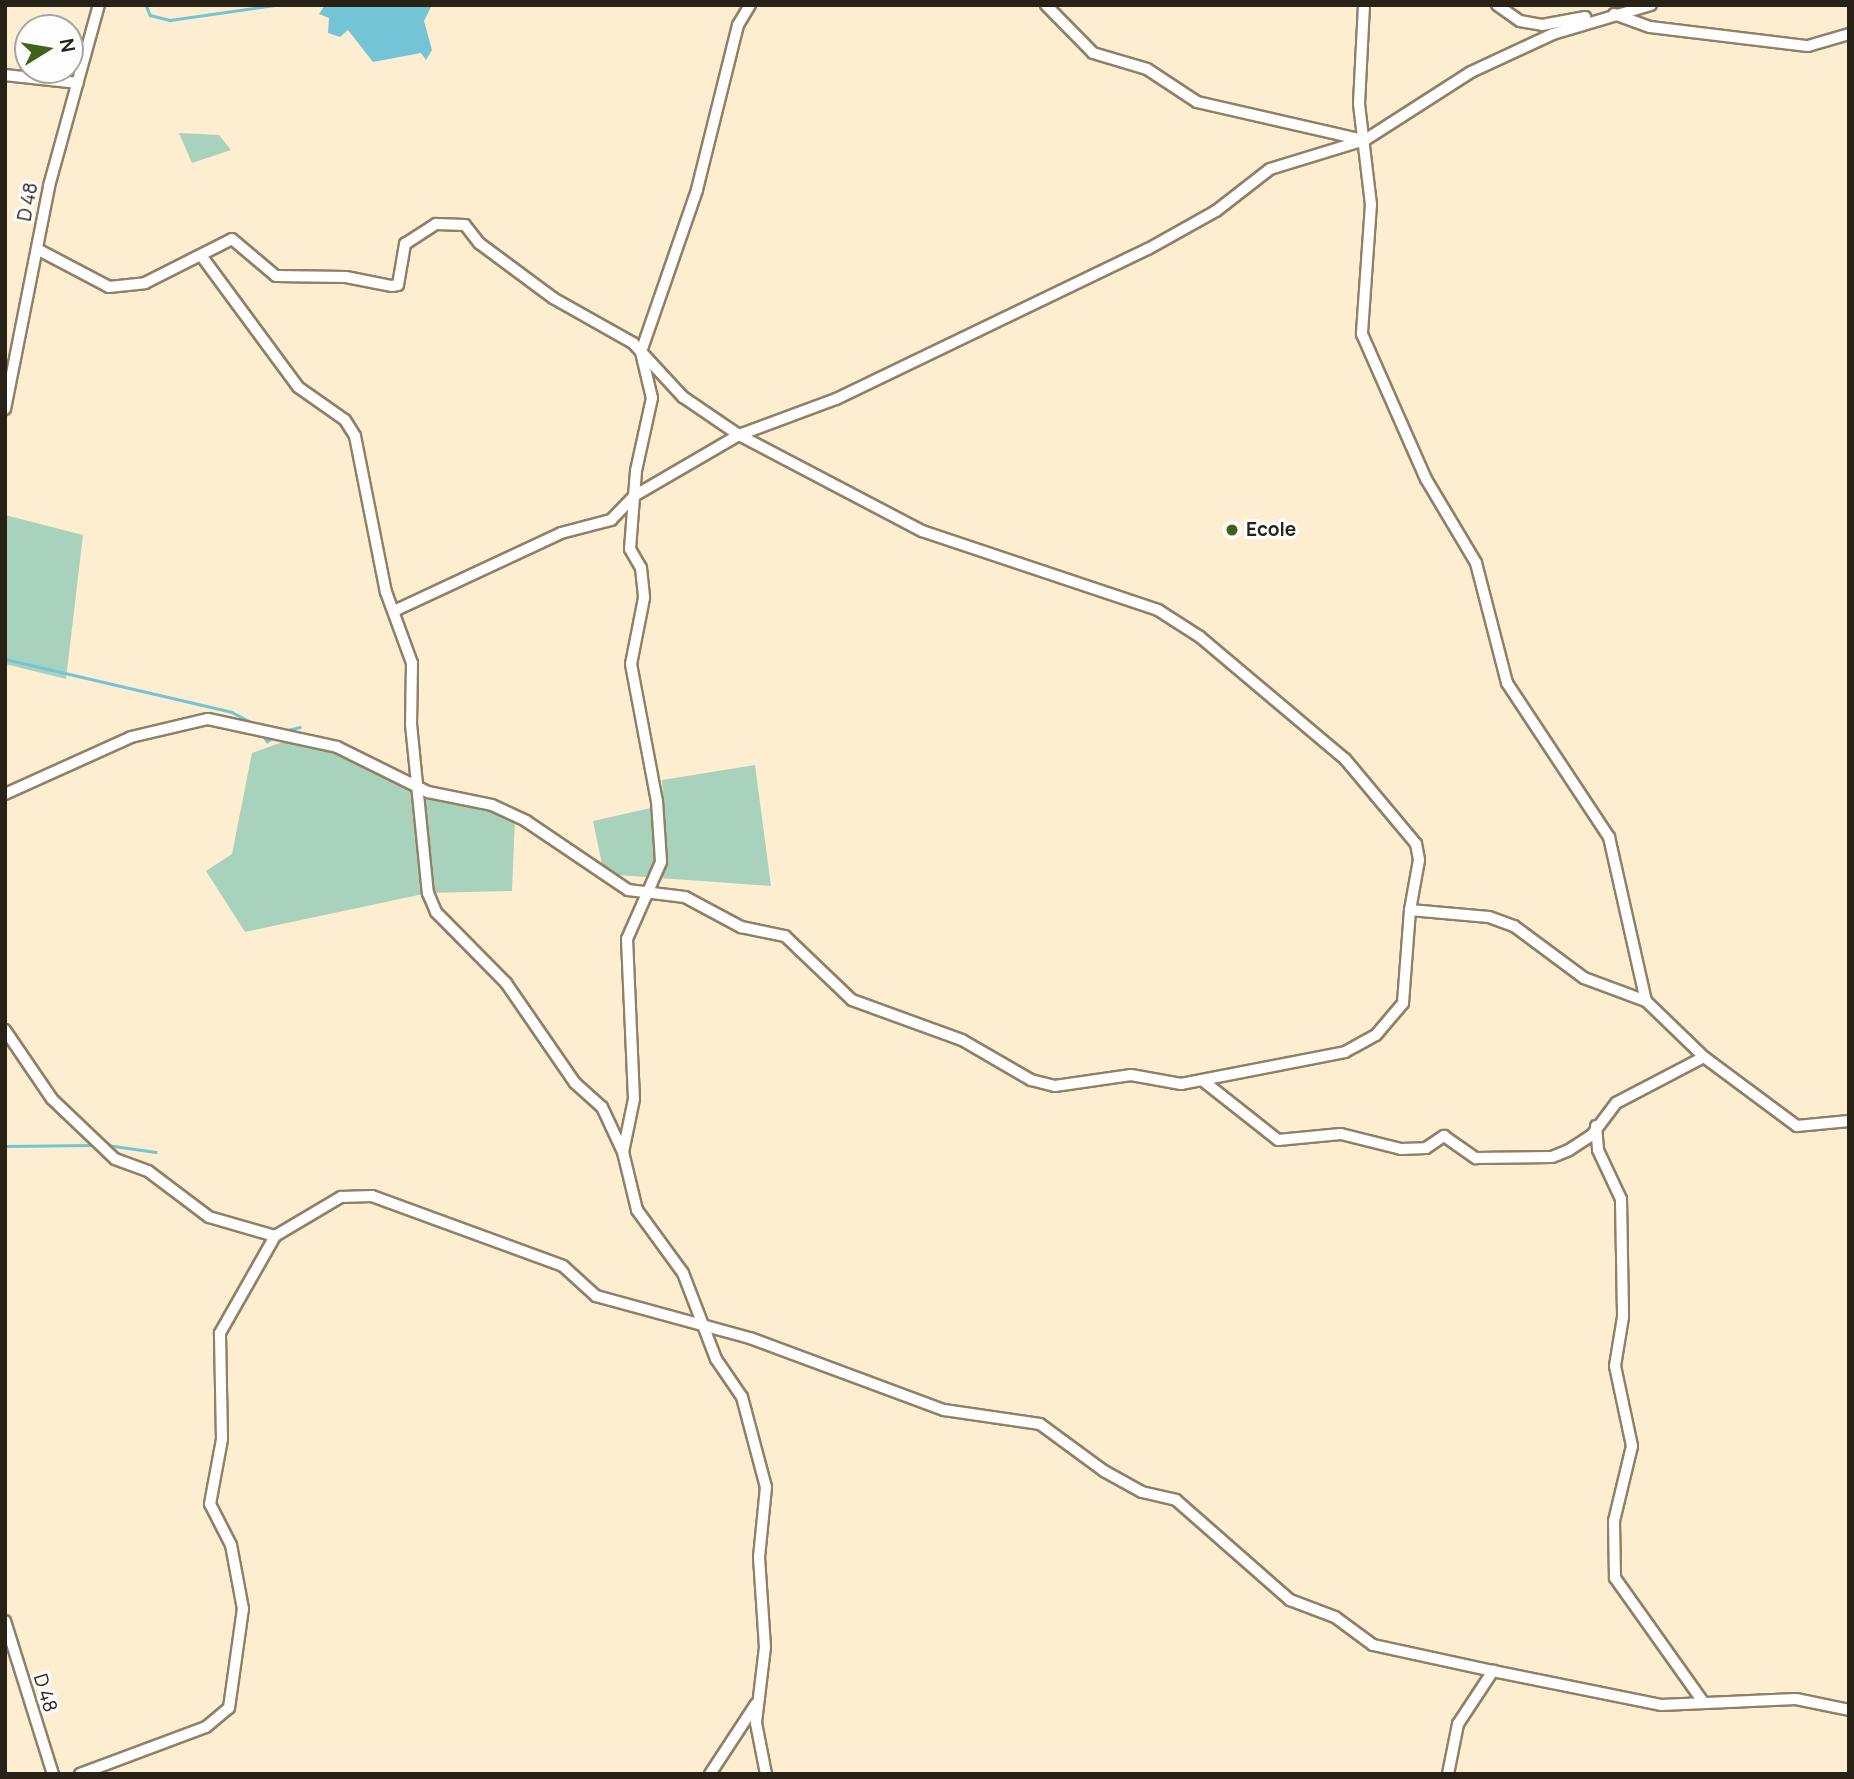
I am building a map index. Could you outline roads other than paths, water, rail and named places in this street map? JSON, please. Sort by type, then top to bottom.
[{"type":"street","name":"D 48","points":[[84,61],[99,5]]},
{"type":"street","points":[[623,1152],[634,1099],[627,939],[645,892],[661,862],[657,801],[631,664],[644,598],[641,568],[630,549],[634,496],[652,398],[641,352],[696,190],[738,25],[750,5]]},
{"type":"street","points":[[1046,5],[1093,53],[1147,69],[1197,102],[1365,140]]},
{"type":"street","points":[[1364,5],[1359,104],[1371,204],[1362,334],[1426,479],[1476,563],[1507,683],[1609,837],[1646,1001]]},
{"type":"street","points":[[1497,5],[1520,21],[1542,24],[1612,14],[1651,5]]},
{"type":"street","points":[[394,611],[561,533],[611,520],[634,496],[739,435],[836,399],[1148,249],[1216,211],[1270,169],[1365,140],[1471,72],[1612,14],[1650,27],[1808,46],[1849,34]]},
{"type":"street","name":"D 48","points":[[5,409],[37,249],[78,84]]},
{"type":"street","points":[[5,794],[131,737],[208,719],[337,747],[418,788],[504,811],[605,880],[645,892],[685,897],[741,927],[785,936],[852,1000],[962,1040],[1031,1080],[1083,1086],[1131,1075],[1181,1084],[1333,1057],[1376,1035],[1403,1003],[1410,910],[1419,860],[1416,844],[1345,758],[1200,637],[1158,610],[922,531],[739,435],[683,397],[641,352],[553,298],[479,243],[466,225],[436,224],[405,244],[398,285],[392,286],[346,277],[276,276],[232,239],[203,258],[145,283],[109,287],[37,249]]},
{"type":"street","points":[[203,258],[298,387],[345,420],[355,436],[394,611],[412,663],[418,788],[428,893],[436,912],[506,983],[575,1083],[602,1107],[623,1152],[637,1210],[683,1273],[702,1326],[742,1397],[766,1487],[759,1557],[765,1647],[757,1704],[766,1774]]},
{"type":"street","points":[[1410,910],[1489,917],[1514,926],[1584,978],[1646,1001],[1704,1057],[1797,1126],[1849,1121]]},
{"type":"street","points":[[5,1030],[45,1092],[115,1159],[148,1171],[209,1217],[275,1236],[341,1197],[372,1196],[563,1266],[596,1296],[702,1326],[944,1409],[1040,1424],[1104,1471],[1142,1492],[1176,1500],[1290,1600],[1335,1616],[1373,1645],[1595,1696],[1661,1705],[1796,1699],[1849,1710]]},
{"type":"street","points":[[1202,1080],[1278,1140],[1341,1134],[1401,1149],[1426,1147],[1444,1136],[1476,1158],[1552,1157],[1592,1135],[1620,1100],[1704,1057]]},
{"type":"street","points":[[1597,1126],[1598,1150],[1621,1199],[1617,1245],[1623,1317],[1615,1366],[1632,1446],[1614,1521],[1615,1578],[1703,1702]]},
{"type":"street","points":[[80,1774],[206,1727],[229,1708],[243,1609],[231,1545],[210,1504],[222,1439],[220,1334],[274,1249],[275,1236]]},
{"type":"street","name":"D 48","points":[[5,1621],[53,1774]]},
{"type":"street","points":[[1448,1774],[1458,1724],[1493,1671]]},
{"type":"street","points":[[710,1774],[757,1704]]},
{"type":"water","points":[[325,5],[432,5],[424,21],[432,50],[426,60],[421,53],[373,62],[348,30],[340,37],[328,33],[329,18],[319,14]]},
{"type":"waterway","points":[[146,5],[150,15],[170,20],[276,5]]},
{"type":"waterway","points":[[5,659],[232,712],[256,725]]},
{"type":"waterway","points":[[284,731],[300,727]]},
{"type":"waterway","points":[[262,734],[267,741],[275,736]]},
{"type":"waterway","points":[[5,1146],[94,1145]]},
{"type":"waterway","points":[[107,1145],[156,1152]]},
{"type":"place","name":"Ecole","points":[[1232,530]]}]
